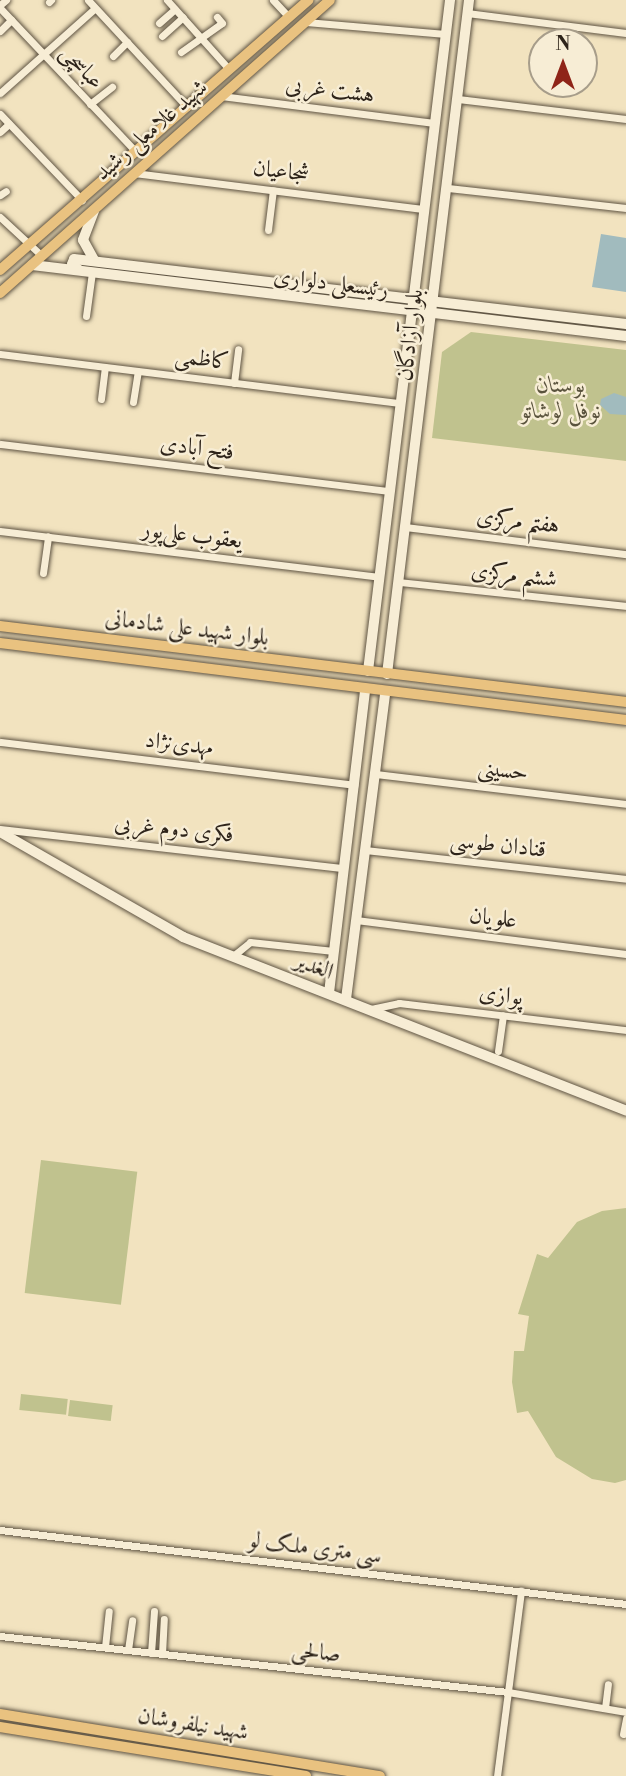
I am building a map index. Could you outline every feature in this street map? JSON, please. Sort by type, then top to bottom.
[{"type":"main road","name":"شهید غلامعلی رشید","points":[[0,270],[308,0]]},
{"type":"main road","name":"شهید غلامعلی رشید","points":[[0,293],[330,0]]},
{"type":"main road","name":"بلوار آزادگان","points":[[368,671],[450,0]]},
{"type":"main road","name":"بلوار آزادگان","points":[[387,674],[469,0]]},
{"type":"main road","points":[[94,261],[83,240],[97,206]]},
{"type":"main road","points":[[79,270],[72,264],[74,258],[94,261]]},
{"type":"main road","name":"رئیسعلی دلواری","points":[[94,261],[626,324]]},
{"type":"main road","name":"رئیسعلی دلواری","points":[[32,265],[432,315],[626,336]]},
{"type":"main road","name":"بلوار شهید علی شادمانی","points":[[0,625],[387,674]]},
{"type":"main road","name":"بلوار شهید علی شادمانی","points":[[0,643],[385,693]]},
{"type":"main road","points":[[329,993],[368,671]]},
{"type":"main road","points":[[346,999],[387,674],[626,702]]},
{"type":"main road","points":[[385,693],[626,720]]},
{"type":"main road","name":"الغدیر","points":[[0,831],[183,937],[626,1111]]},
{"type":"main road","name":"شهید نیلفروشان","points":[[0,1714],[380,1776]]},
{"type":"main road","name":"شهید نیلفروشان","points":[[0,1728],[306,1776]]},
{"type":"street","points":[[0,6],[6,0]]},
{"type":"street","points":[[88,0],[187,107]]},
{"type":"street","points":[[167,0],[229,69]]},
{"type":"street","points":[[273,0],[289,17]]},
{"type":"street","name":"عباسچی","points":[[0,6],[136,152]]},
{"type":"street","points":[[0,93],[95,8]]},
{"type":"street","points":[[159,23],[175,9]]},
{"type":"street","points":[[467,13],[626,33]]},
{"type":"street","points":[[162,36],[183,17]]},
{"type":"street","points":[[181,52],[222,23],[217,17]]},
{"type":"street","points":[[0,31],[11,20]]},
{"type":"street","points":[[305,22],[445,34]]},
{"type":"street","points":[[113,56],[127,42]]},
{"type":"street","points":[[90,104],[112,87]]},
{"type":"street","name":"هشت غربی","points":[[221,96],[434,122]]},
{"type":"street","points":[[458,99],[626,120]]},
{"type":"street","points":[[0,114],[82,200]]},
{"type":"street","points":[[0,132],[9,124]]},
{"type":"street","name":"شجاعیان","points":[[134,173],[424,208]]},
{"type":"street","points":[[448,188],[626,208]]},
{"type":"street","points":[[268,230],[273,190]]},
{"type":"street","points":[[0,217],[27,247],[42,256]]},
{"type":"street","points":[[86,316],[92,272]]},
{"type":"street","points":[[234,383],[238,349]]},
{"type":"street","name":"کاظمی","points":[[0,354],[400,403]]},
{"type":"street","points":[[101,398],[105,366]]},
{"type":"street","points":[[134,402],[138,370]]},
{"type":"street","name":"فتح آبادی","points":[[0,444],[390,491]]},
{"type":"street","name":"هفتم مرکزی","points":[[405,527],[626,554]]},
{"type":"street","name":"یعقوب علی‌پور","points":[[0,530],[379,577]]},
{"type":"street","points":[[43,573],[48,536]]},
{"type":"street","name":"ششم مرکزی","points":[[398,582],[626,606]]},
{"type":"street","name":"مهدی‌نژاد","points":[[0,742],[354,785]]},
{"type":"street","name":"حسینی","points":[[374,774],[626,804]]},
{"type":"street","name":"فکری دوم غربی","points":[[0,831],[344,868]]},
{"type":"street","name":"قنادان طوسی","points":[[365,850],[626,879]]},
{"type":"street","name":"علویان","points":[[356,920],[626,954]]},
{"type":"street","points":[[233,956],[250,942],[334,951]]},
{"type":"street","name":"پوازی","points":[[371,1009],[399,1003],[626,1030]]},
{"type":"street","points":[[498,1051],[503,1015]]},
{"type":"street","name":"سی متری ملک لو","points":[[0,1530],[626,1604]]},
{"type":"street","points":[[497,1776],[521,1591]]},
{"type":"street","points":[[105,1647],[109,1611]]},
{"type":"street","points":[[150,1653],[154,1611]]},
{"type":"street","points":[[162,1654],[164,1619]]},
{"type":"street","points":[[128,1650],[132,1620]]},
{"type":"street","name":"صالحی","points":[[0,1636],[508,1692],[626,1712]]},
{"type":"street","points":[[605,1708],[608,1684]]},
{"type":"street","points":[[623,1734],[626,1718]]},
{"type":"green space","name":"بوستان نوفل لوشاتو","points":[[471,332],[626,350],[626,461],[432,438],[442,352]]},
{"type":"green space","points":[[41,1160],[137,1172],[121,1305],[25,1293]]},
{"type":"green space","points":[[626,1208],[626,1480],[615,1483],[592,1479],[556,1457],[528,1411],[517,1413],[512,1382],[514,1351],[524,1351],[529,1316],[518,1314],[537,1254],[548,1258],[577,1222],[602,1211]]},
{"type":"green space","points":[[21,1394],[68,1399],[66,1415],[19,1410]]},
{"type":"green space","points":[[70,1400],[113,1405],[111,1421],[68,1416]]},
{"type":"water","points":[[601,234],[626,238],[626,292],[592,287]]},
{"type":"water","points":[[614,393],[626,397],[626,415],[610,414],[600,405],[601,399]]}]
